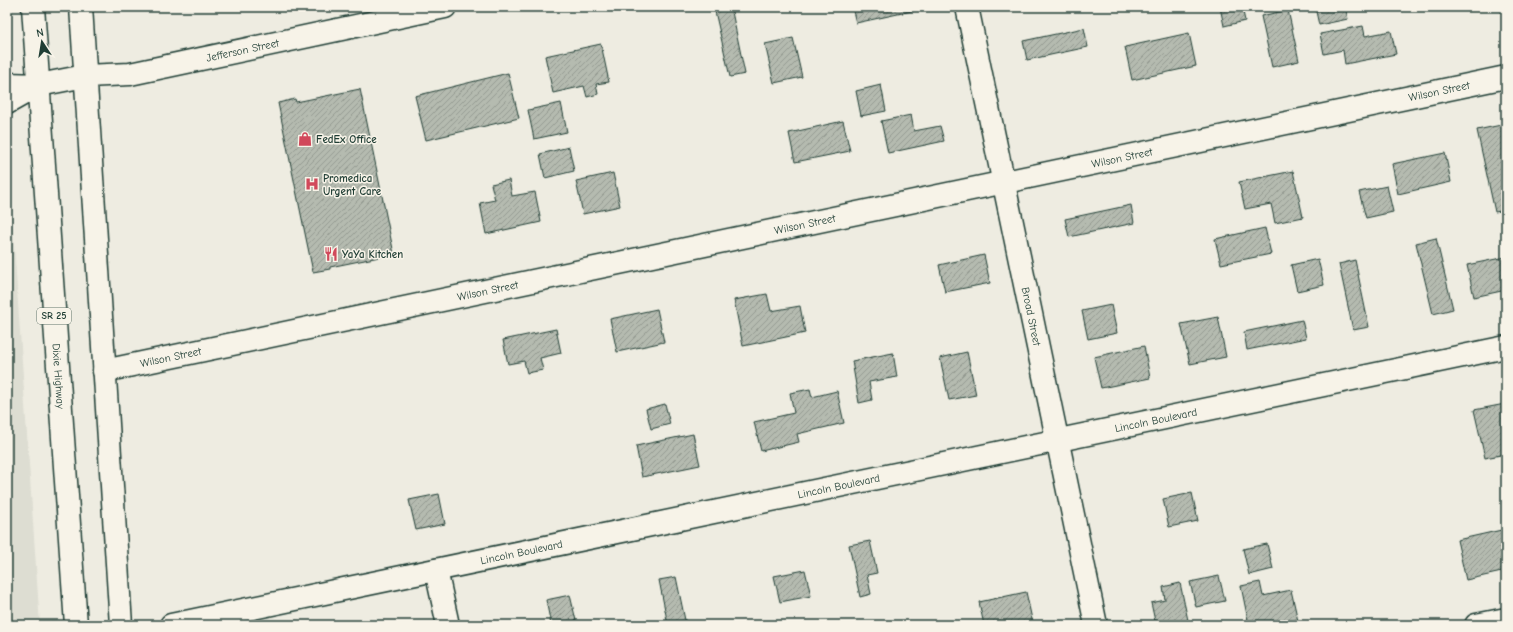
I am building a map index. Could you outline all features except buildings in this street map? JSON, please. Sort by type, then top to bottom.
[{"type":"street","name":"Dixie Highway","points":[[33,7],[76,625]]},
{"type":"street","points":[[81,7],[121,625]]},
{"type":"street","name":"Jefferson Street","points":[[38,85],[85,76],[130,74],[445,7]]},
{"type":"street","name":"Broad Street","points":[[967,7],[1096,625]]},
{"type":"street","name":"Wilson Street","points":[[104,371],[1506,77]]},
{"type":"street","points":[[7,84],[38,85]]},
{"type":"street","points":[[7,103],[38,85]]},
{"type":"street","name":"Lincoln Boulevard","points":[[171,625],[1506,347]]},
{"type":"street","points":[[436,570],[448,625]]},
{"type":"street","points":[[1476,625],[1506,619]]},
{"type":"shaded area","points":[[7,142],[40,625],[7,625]]},
{"type":"place","name":"FedEx Office","points":[[305,139]]},
{"type":"place","name":"Promedica Urgent Care","points":[[312,184]]},
{"type":"place","name":"YaYa Kitchen","points":[[331,254]]}]
